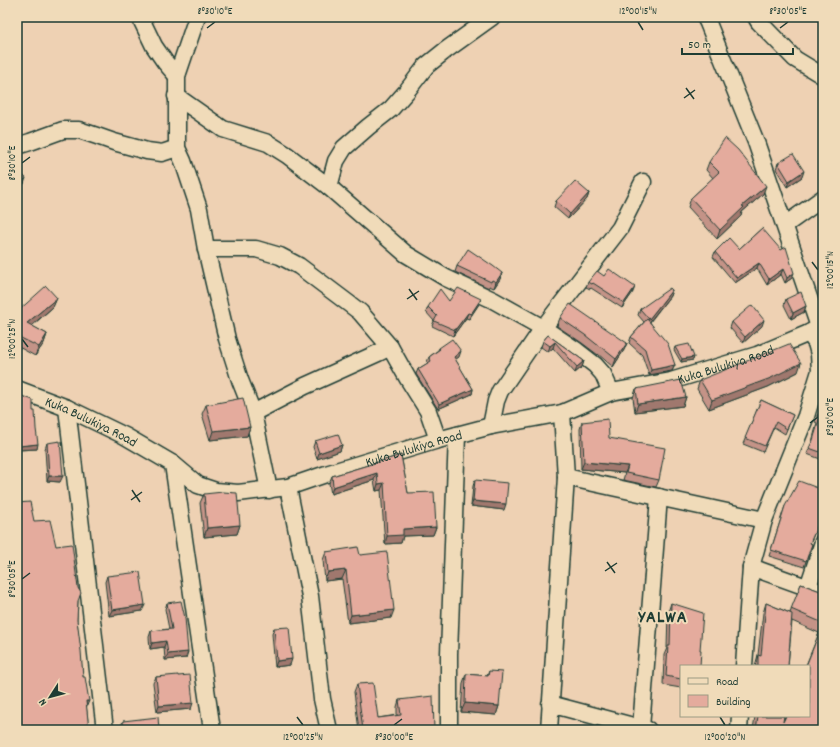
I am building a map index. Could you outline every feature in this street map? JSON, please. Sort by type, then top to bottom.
[{"type":"street","points":[[140,17],[154,46],[177,76]]},
{"type":"street","points":[[197,17],[177,76],[177,148],[183,161],[199,209],[206,248],[227,339],[240,380],[253,413],[269,490]]},
{"type":"street","points":[[329,187],[336,161],[344,148],[391,109],[426,66],[492,17]]},
{"type":"street","points":[[705,17],[756,142],[817,328],[816,343],[819,354],[820,371],[806,416],[764,520],[751,567],[744,665]]},
{"type":"street","points":[[756,17],[759,22],[795,59],[823,76]]},
{"type":"street","points":[[176,96],[223,129],[268,143],[287,155],[329,187],[406,254],[446,278],[492,300],[543,328],[577,351],[595,365],[603,374],[611,392]]},
{"type":"street","points":[[17,146],[63,130],[79,130],[147,151],[162,153],[177,148]]},
{"type":"street","points":[[491,426],[496,401],[500,391],[543,328],[620,228],[643,182]]},
{"type":"street","points":[[784,225],[823,198]]},
{"type":"street","points":[[206,248],[256,249],[280,256],[299,266],[360,312],[390,347],[428,411],[438,440]]},
{"type":"street","name":"Kuka Bulukiya Road","points":[[17,389],[67,408],[124,436],[173,464],[198,485],[216,491],[238,493],[288,487],[438,440],[491,426],[562,413],[611,392],[671,381],[757,355],[817,328]]},
{"type":"street","points":[[253,413],[305,386],[390,347]]},
{"type":"street","points":[[67,408],[105,730]]},
{"type":"street","points":[[549,730],[566,477],[562,413]]},
{"type":"street","points":[[449,730],[449,654],[457,435]]},
{"type":"street","points":[[173,464],[212,730]]},
{"type":"street","points":[[566,477],[764,520]]},
{"type":"street","points":[[288,487],[310,596],[322,699],[329,730]]},
{"type":"street","points":[[550,704],[645,729],[659,497]]},
{"type":"street","points":[[751,567],[816,590],[823,542]]},
{"type":"street","points":[[739,730],[740,717]]},
{"type":"building","points":[[725,138],[738,150],[766,186],[742,206],[744,207],[720,230],[691,198],[719,172],[709,162]]},
{"type":"building","points":[[793,154],[804,171],[789,181],[778,163]]},
{"type":"building","points":[[17,170],[26,178],[17,187]]},
{"type":"building","points":[[575,181],[589,193],[570,214],[556,201]]},
{"type":"building","points":[[762,228],[781,250],[786,247],[794,273],[787,278],[783,269],[769,279],[759,263],[737,278],[715,252],[729,238],[739,249]]},
{"type":"building","points":[[468,249],[502,273],[496,282],[492,280],[491,282],[457,266]]},
{"type":"building","points":[[609,269],[635,287],[624,303],[593,283],[588,282],[597,271],[604,276]]},
{"type":"building","points":[[46,286],[57,298],[27,323],[47,334],[39,347],[17,336],[17,312]]},
{"type":"building","points":[[458,288],[481,299],[471,314],[468,313],[455,330],[434,321],[437,316],[428,307],[440,289],[449,301]]},
{"type":"building","points":[[670,288],[672,290],[649,319],[640,309]]},
{"type":"building","points":[[801,292],[806,306],[793,313],[786,299]]},
{"type":"building","points":[[570,304],[627,343],[616,359],[560,318]]},
{"type":"building","points":[[752,305],[764,320],[745,337],[732,322]]},
{"type":"building","points":[[647,319],[668,344],[675,365],[651,370],[645,349],[631,337]]},
{"type":"building","points":[[548,335],[584,361],[577,367],[555,342],[550,346],[543,341]]},
{"type":"building","points":[[452,339],[461,351],[454,357],[473,389],[439,404],[418,369],[431,361],[429,357]]},
{"type":"building","points":[[689,344],[694,357],[682,359],[675,347]]},
{"type":"building","points":[[789,344],[801,363],[771,378],[712,400],[700,380]]},
{"type":"building","points":[[681,380],[686,397],[638,404],[636,389]]},
{"type":"building","points":[[19,395],[33,400],[33,411],[35,411],[38,444],[19,446]]},
{"type":"building","points":[[243,398],[250,427],[213,431],[206,405]]},
{"type":"building","points":[[761,400],[793,415],[787,429],[776,422],[765,446],[745,438]]},
{"type":"building","points":[[823,406],[823,453],[809,448],[820,417],[817,416]]},
{"type":"building","points":[[608,419],[609,438],[665,448],[659,480],[626,473],[628,466],[584,462],[582,422]]},
{"type":"building","points":[[338,434],[342,445],[319,453],[315,441]]},
{"type":"building","points":[[60,441],[63,476],[49,476],[47,443]]},
{"type":"building","points":[[401,455],[408,493],[434,492],[436,527],[403,529],[403,535],[387,536],[384,483],[378,484],[377,473],[333,487],[332,476]]},
{"type":"building","points":[[475,480],[508,483],[506,504],[473,501]]},
{"type":"building","points":[[799,481],[823,490],[823,523],[819,522],[810,543],[812,544],[806,561],[771,550],[785,506]]},
{"type":"building","points":[[223,492],[237,493],[240,525],[207,528],[204,494]]},
{"type":"building","points":[[30,502],[34,521],[50,520],[56,546],[72,544],[78,588],[81,593],[78,601],[77,620],[83,677],[85,677],[89,701],[86,701],[89,730],[21,730],[17,681],[17,503]]},
{"type":"building","points":[[358,547],[360,555],[387,552],[394,610],[351,615],[346,570],[328,572],[326,552]]},
{"type":"building","points":[[140,572],[145,605],[112,610],[107,576]]},
{"type":"building","points":[[801,584],[823,592],[823,623],[791,609]]},
{"type":"building","points":[[181,601],[185,618],[188,652],[168,654],[166,641],[152,643],[151,631],[172,629],[167,603]]},
{"type":"building","points":[[671,603],[703,613],[700,665],[680,665],[680,679],[666,676],[668,646],[670,646]]},
{"type":"building","points":[[766,603],[792,614],[788,665],[758,665],[758,655],[761,656]]},
{"type":"building","points":[[823,623],[823,730],[756,730],[758,717],[784,717],[783,722],[786,717],[810,717],[810,665],[806,665]]},
{"type":"building","points":[[289,627],[292,659],[277,661],[274,628]]},
{"type":"building","points":[[489,671],[502,672],[499,706],[465,703],[466,674],[488,676]]},
{"type":"building","points":[[190,675],[193,703],[159,706],[156,677]]},
{"type":"building","points":[[373,683],[378,718],[401,715],[399,700],[433,696],[434,730],[363,730],[357,684]]},
{"type":"building","points":[[158,717],[159,730],[124,730],[123,721]]},
{"type":"building","points":[[265,727],[265,730],[238,730]]},
{"type":"district","name":"YALWA","points":[[663,616]]}]
